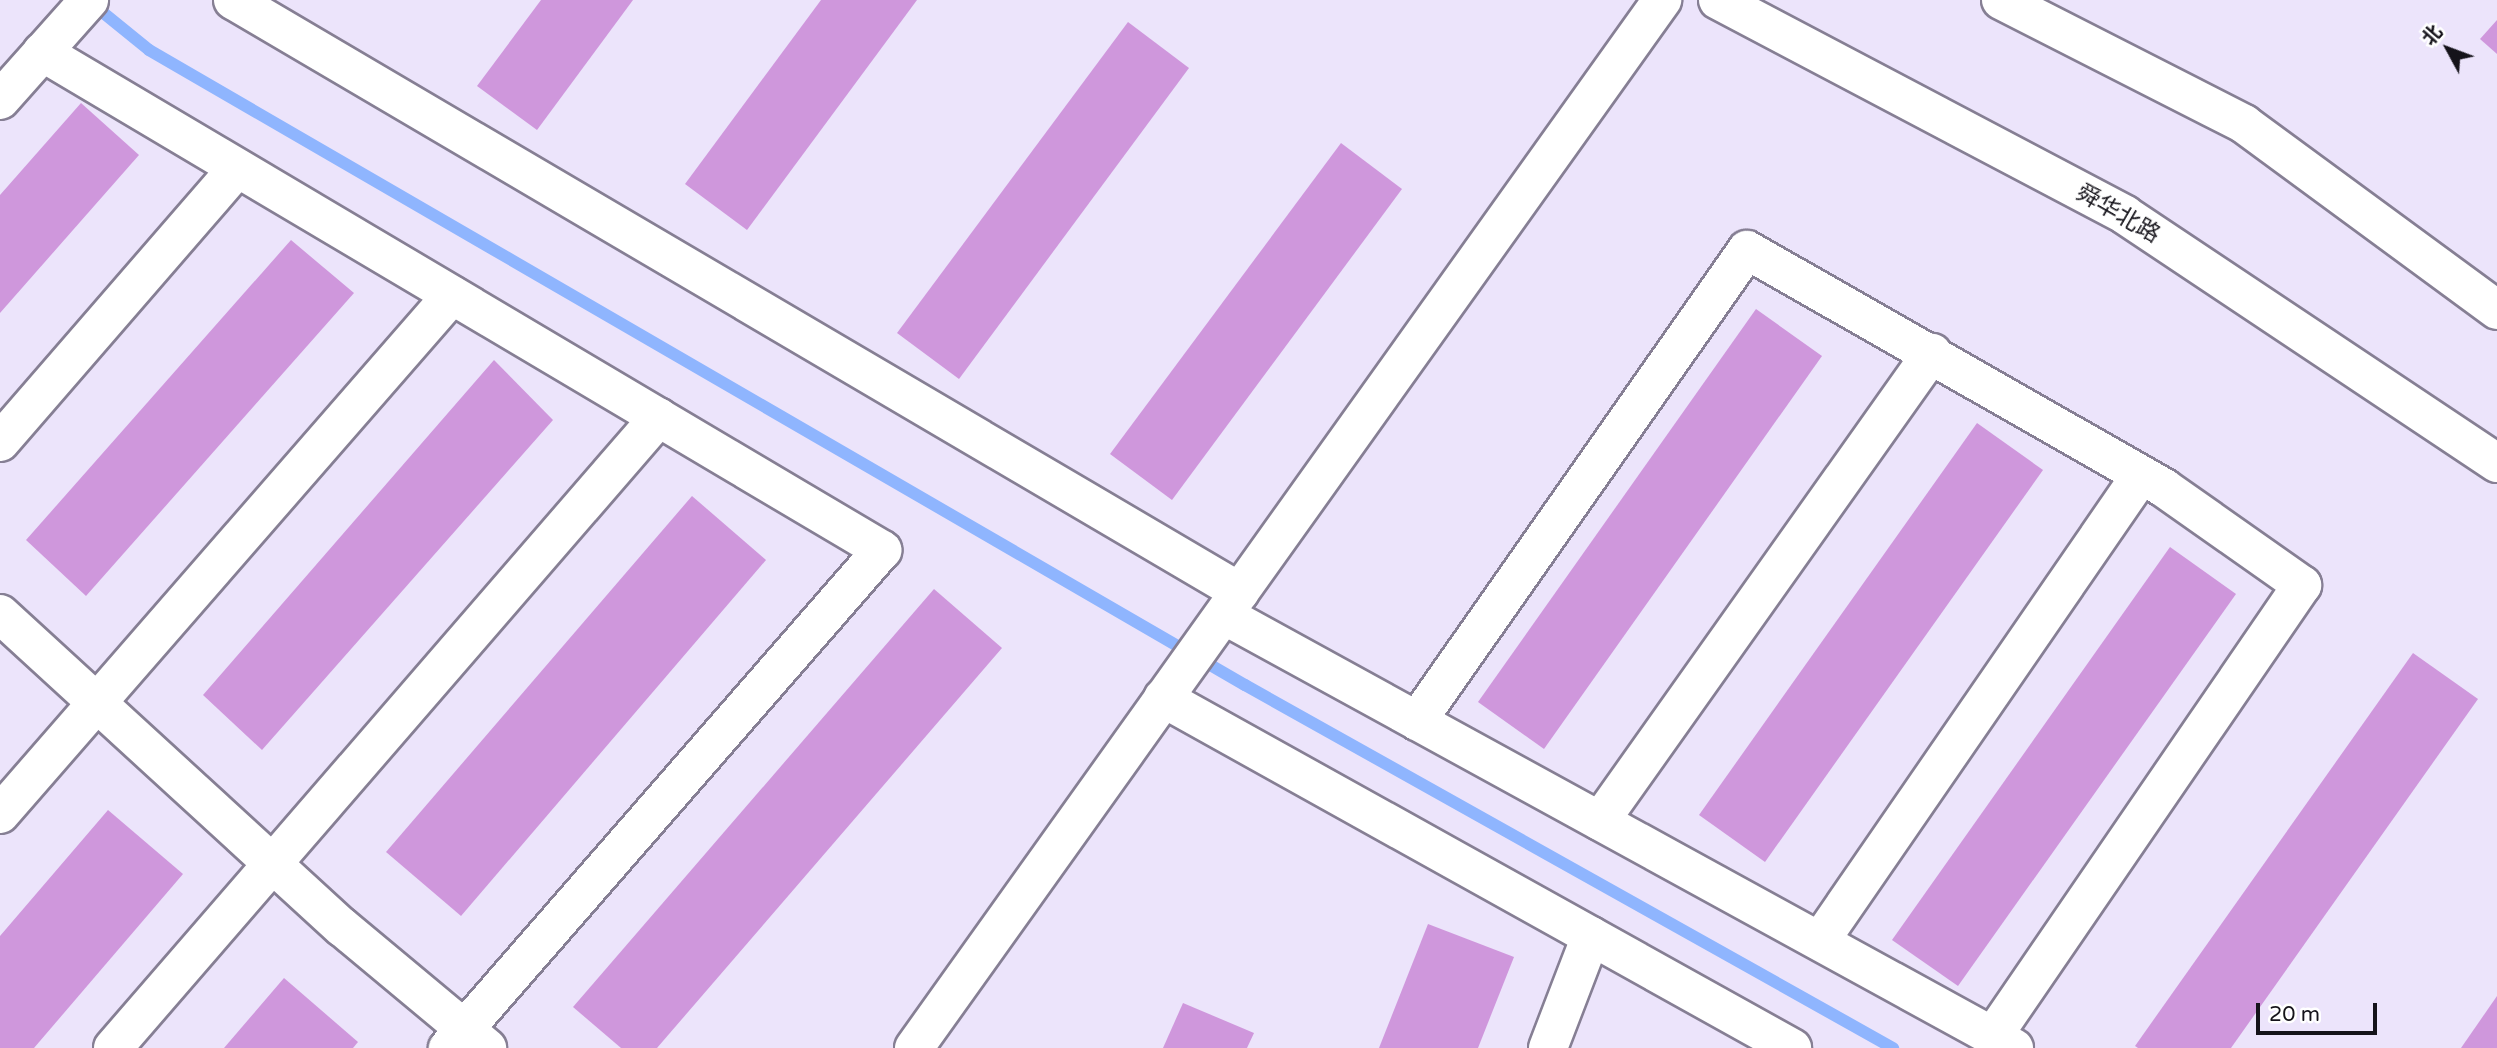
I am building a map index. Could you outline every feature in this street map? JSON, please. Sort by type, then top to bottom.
[{"type":"street","points":[[233,0],[1223,615],[2004,1042],[2302,585],[2141,475],[1747,250],[1417,721]]},
{"type":"street","points":[[914,1048],[1662,0]]},
{"type":"street","name":"舜华北路","points":[[1718,0],[2125,215],[2497,463]]},
{"type":"street","points":[[2001,0],[2244,124],[2497,310]]},
{"type":"street","points":[[0,100],[82,7]]},
{"type":"street","points":[[0,614],[467,1042],[882,550],[42,52]]},
{"type":"street","points":[[0,442],[237,168]]},
{"type":"street","points":[[0,814],[452,295]]},
{"type":"street","points":[[1600,821],[1931,353]]},
{"type":"street","points":[[113,1048],[659,417]]},
{"type":"street","points":[[1821,942],[2141,475]]},
{"type":"street","points":[[1173,685],[1591,936],[1792,1048]]},
{"type":"street","points":[[1548,1048],[1591,936]]},
{"type":"building","points":[[541,0],[633,0],[537,130],[477,86]]},
{"type":"building","points":[[821,0],[917,0],[747,230],[685,184]]},
{"type":"building","points":[[2497,20],[2497,54],[2480,39]]},
{"type":"building","points":[[1128,22],[1189,68],[959,379],[897,333]]},
{"type":"building","points":[[81,103],[139,155],[0,313],[0,195]]},
{"type":"building","points":[[1341,143],[1402,189],[1172,500],[1110,454]]},
{"type":"building","points":[[291,240],[354,293],[86,596],[26,540]]},
{"type":"building","points":[[1756,309],[1822,356],[1544,749],[1478,702]]},
{"type":"building","points":[[494,360],[553,420],[262,750],[203,695]]},
{"type":"building","points":[[1977,423],[2043,470],[1765,862],[1699,815]]},
{"type":"building","points":[[692,496],[766,560],[461,916],[386,852]]},
{"type":"building","points":[[2170,547],[2236,594],[1958,986],[1892,940]]},
{"type":"building","points":[[934,589],[1002,648],[657,1048],[621,1048],[573,1007]]},
{"type":"building","points":[[2413,653],[2478,699],[2231,1048],[2135,1046]]},
{"type":"building","points":[[108,810],[183,874],[34,1048],[0,1048],[0,936]]},
{"type":"building","points":[[1428,924],[1514,957],[1478,1048],[1379,1048]]},
{"type":"building","points":[[284,978],[358,1042],[353,1048],[224,1048]]},
{"type":"building","points":[[2497,996],[2497,1048],[2461,1048]]},
{"type":"building","points":[[1183,1003],[1254,1033],[1247,1048],[1163,1048]]},
{"type":"waterway","points":[[90,2],[149,50],[1245,685],[1893,1048]]}]
